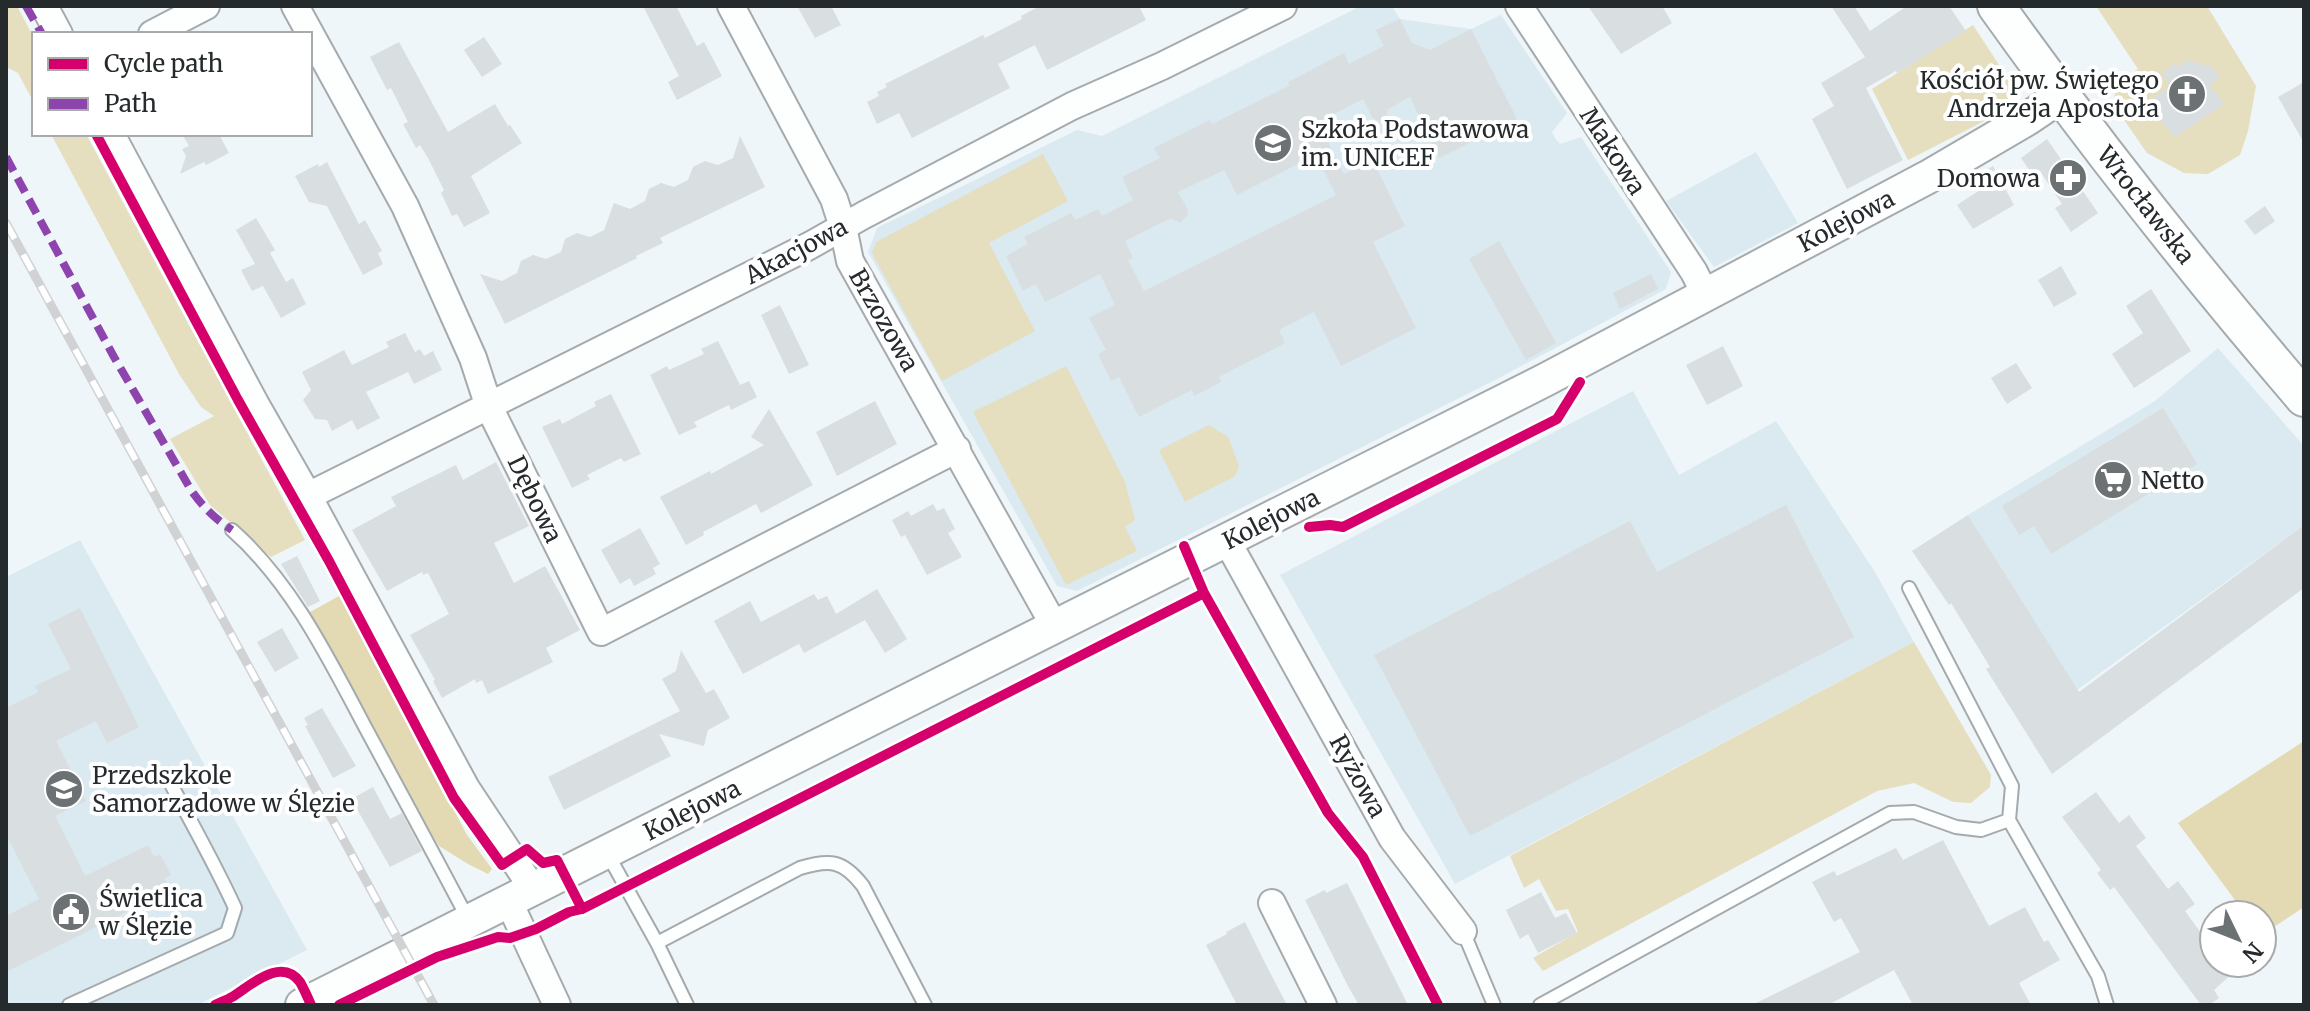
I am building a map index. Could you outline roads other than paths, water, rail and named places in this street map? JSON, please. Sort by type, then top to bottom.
[{"type":"main road","name":"Wrocławska","points":[[1996,6],[2168,234],[2304,398]]},
{"type":"street","points":[[44,6],[58,32]]},
{"type":"street","points":[[156,32],[206,6]]},
{"type":"street","name":"Dębowa","points":[[295,6],[309,32]]},
{"type":"street","name":"Brzozowa","points":[[731,6],[834,199],[850,261],[1055,627]]},
{"type":"street","name":"Akacjowa","points":[[308,496],[843,227],[1072,106],[1283,6]]},
{"type":"street","name":"Makowa","points":[[1519,6],[1694,272],[1706,296]]},
{"type":"street","name":"Dębowa","points":[[312,37],[405,206],[473,358],[489,407],[601,632],[957,449]]},
{"type":"street","name":"Kolejowa","points":[[302,1005],[1227,541],[1706,296],[1928,177],[2061,96]]},
{"type":"street","points":[[112,136],[466,788],[521,896],[557,1005]]},
{"type":"street","name":"Ryżowa","points":[[1227,541],[1392,838],[1463,931]]},
{"type":"street","points":[[1272,903],[1323,1005]]},
{"type":"lane","points":[[232,530],[273,572],[325,652],[470,921]]},
{"type":"lane","points":[[1909,588],[2012,786],[2009,820],[2098,976],[2107,1005]]},
{"type":"lane","points":[[69,1005],[227,933],[235,908],[172,786]]},
{"type":"lane","points":[[1540,1005],[1890,813],[1914,812],[1956,827],[1981,830],[2009,820]]},
{"type":"lane","points":[[607,853],[687,1005]]},
{"type":"lane","points":[[657,943],[800,868],[816,863],[835,863],[851,871],[863,886],[925,1005]]},
{"type":"lane","name":"Ryżowa","points":[[1463,931],[1494,1005]]},
{"type":"railway","points":[[6,223],[434,1005]]},
{"type":"place","name":"Kościół pw. Świętego Andrzeja Apostoła","points":[[2187,94]]},
{"type":"place","name":"Szkoła Podstawowa im. UNICEF","points":[[1273,143]]},
{"type":"place","name":"Domowa","points":[[2068,178]]},
{"type":"place","name":"Netto","points":[[2113,480]]},
{"type":"place","name":"Przedszkole Samorządowe w Ślęzie","points":[[64,789]]},
{"type":"place","name":"Świetlica w Ślęzie","points":[[71,912]]}]
